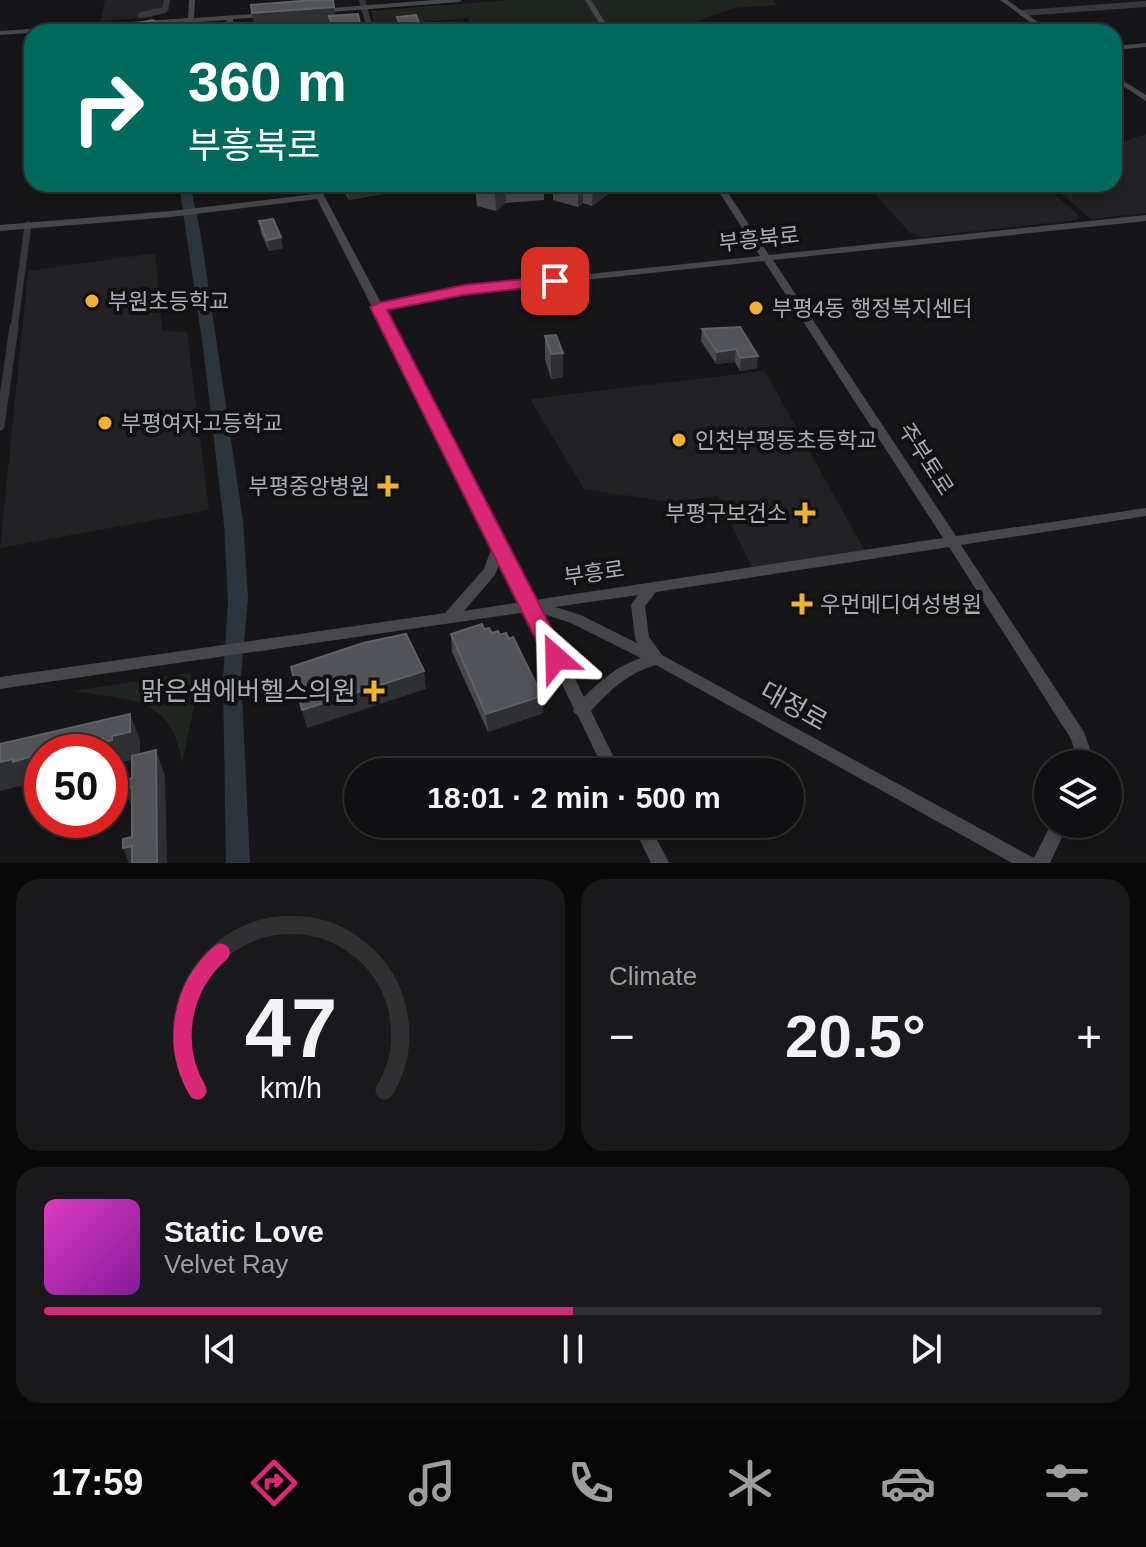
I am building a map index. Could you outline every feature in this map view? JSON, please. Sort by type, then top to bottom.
[{"type":"main road","points":[[191,20],[192,0]]},
{"type":"main road","points":[[303,12],[363,4],[459,0]]},
{"type":"main road","points":[[588,0],[603,24]]},
{"type":"main road","points":[[1003,0],[1038,24]]},
{"type":"main road","points":[[132,24],[272,15]]},
{"type":"main road","points":[[223,24],[241,17]]},
{"type":"main road","points":[[191,20],[197,24]]},
{"type":"main road","points":[[0,33],[24,31]]},
{"type":"main road","points":[[1122,47],[1146,45]]},
{"type":"main road","points":[[1122,84],[1146,99]]},
{"type":"main road","points":[[318,192],[531,605],[606,758]]},
{"type":"main road","name":"주부토로","points":[[724,192],[954,542],[1078,737],[1082,750]]},
{"type":"main road","points":[[0,228],[171,214],[320,196]]},
{"type":"main road","name":"부흥북로","points":[[378,307],[464,290],[1146,218]]},
{"type":"main road","name":"부흥로","points":[[0,683],[1146,512]]},
{"type":"main road","points":[[449,618],[490,571],[499,545]]},
{"type":"main road","points":[[581,711],[614,675],[641,662],[657,659],[642,638],[638,605],[652,587]]},
{"type":"main road","name":"대정로","points":[[531,605],[576,619],[657,659],[1028,863]]},
{"type":"main road","points":[[647,838],[660,863]]},
{"type":"main road","points":[[1041,863],[1053,838]]},
{"type":"street","points":[[141,15],[165,10],[167,0]]},
{"type":"street","points":[[363,4],[369,24]]},
{"type":"street","points":[[1022,13],[1146,4]]},
{"type":"street","points":[[0,426],[28,225]]},
{"type":"shaded area","points":[[105,0],[170,0],[169,10],[152,17],[101,21]]},
{"type":"shaded area","points":[[510,0],[773,0],[777,5],[734,8],[688,24],[471,24],[468,18],[374,24],[371,11]]},
{"type":"shaded area","points":[[1146,134],[1146,213],[1091,219],[1060,192],[1122,192],[1122,142]]},
{"type":"shaded area","points":[[180,192],[192,192],[200,230],[243,521],[248,598],[241,676],[250,863],[226,863],[223,679],[228,602],[224,525],[203,347]]},
{"type":"shaded area","points":[[873,192],[1052,192],[1080,217],[1077,220],[924,237],[910,233]]},
{"type":"shaded area","name":"부평여자고등학교","points":[[155,253],[162,331],[187,332],[209,510],[0,548],[28,271]]},
{"type":"shaded area","name":"인천부평동초등학교","points":[[765,371],[867,555],[754,572],[718,496],[669,502],[584,489],[530,399]]},
{"type":"shaded area","points":[[189,673],[199,684],[182,762],[177,740],[169,724],[158,713],[130,700],[74,691]]},
{"type":"building","points":[[333,0],[334,7],[252,13],[251,5]]},
{"type":"building","points":[[358,14],[360,24],[331,24],[329,16]]},
{"type":"building","points":[[416,15],[419,23],[400,24],[397,17]]},
{"type":"building","points":[[153,20],[158,24],[133,24]]},
{"type":"building","points":[[273,219],[281,237],[267,240],[259,221]]},
{"type":"building","points":[[740,327],[758,356],[741,358],[736,349],[717,352],[702,329]]},
{"type":"building","points":[[556,335],[563,353],[551,354],[545,336]]},
{"type":"building","points":[[482,624],[492,633],[498,631],[500,635],[506,633],[509,639],[513,637],[542,696],[486,714],[451,634]]},
{"type":"building","points":[[406,634],[424,671],[302,710],[291,667],[363,643]]},
{"type":"building","points":[[130,714],[130,732],[43,734]]},
{"type":"building","points":[[24,738],[24,759],[0,762],[0,744]]},
{"type":"building","points":[[156,750],[157,863],[132,863],[132,846],[123,848],[123,839],[132,837],[132,787],[128,788],[128,779],[132,778],[132,756]]},
{"type":"place","name":"부원초등학교","points":[[92,301]]},
{"type":"place","name":"부평4동 행정복지센터","points":[[756,308]]},
{"type":"place","name":"부평여자고등학교","points":[[105,423]]},
{"type":"place","name":"인천부평동초등학교","points":[[679,440]]},
{"type":"place","name":"부평중앙병원","points":[[388,486]]},
{"type":"place","name":"부평구보건소","points":[[805,513]]},
{"type":"place","name":"우먼메디여성병원","points":[[802,604]]},
{"type":"place","name":"맑은샘에버헬스의원","points":[[374,691]]},
{"type":"route","points":[[555,281],[464,290],[378,307],[556,658]]}]
